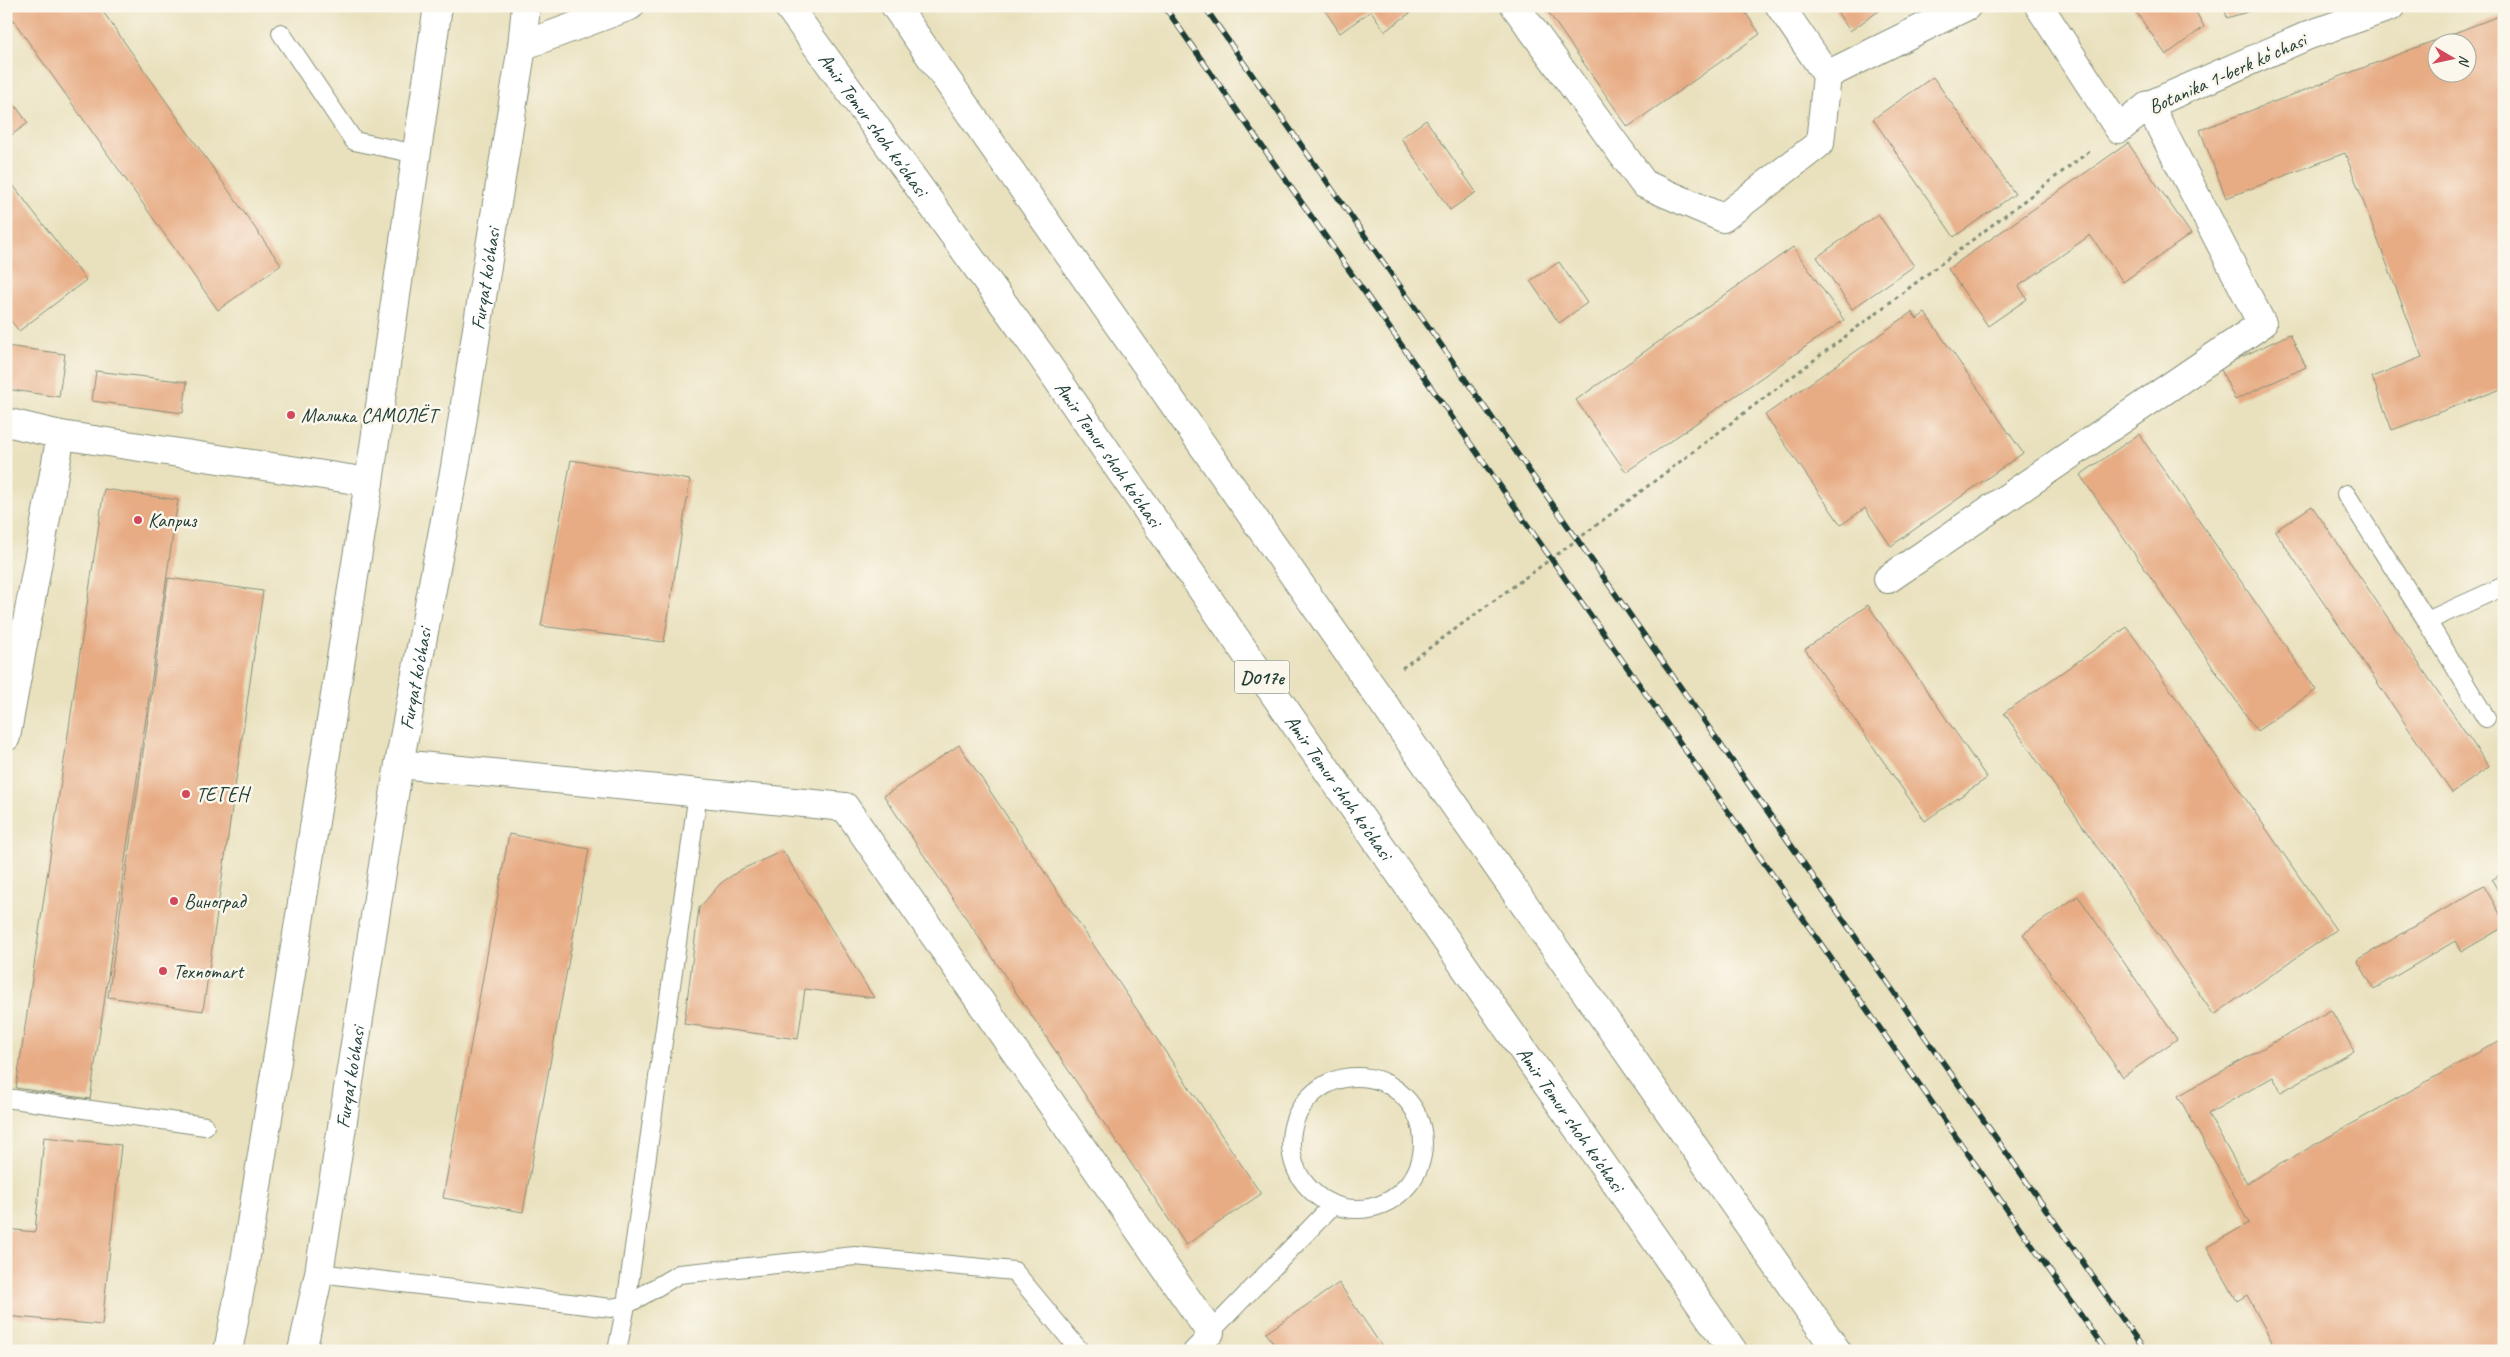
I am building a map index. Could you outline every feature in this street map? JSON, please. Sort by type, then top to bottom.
[{"type":"main road","points":[[228,1351],[246,1258],[369,482],[438,6]]},
{"type":"main road","name":"Furqat ko'chasi","points":[[302,1351],[319,1273],[398,764],[455,467],[522,46],[526,6]]},
{"type":"main road","points":[[522,46],[630,6]]},
{"type":"main road","name":"Amir Temur shoh ko'chasi","points":[[788,6],[1042,356],[1262,677],[1732,1351]]},
{"type":"main road","points":[[895,6],[1837,1351]]},
{"type":"main road","points":[[1516,6],[1644,184],[1722,218],[1820,143],[1826,74],[1780,6]]},
{"type":"main road","points":[[1826,74],[1966,6]]},
{"type":"main road","points":[[2039,6],[2119,128]]},
{"type":"main road","name":"Botanika 1-berk koʻchasi","points":[[2119,128],[2149,105],[2309,35],[2392,6]]},
{"type":"main road","points":[[1888,579],[2262,324],[2149,105]]},
{"type":"main road","points":[[6,422],[61,436],[369,482]]},
{"type":"main road","points":[[6,737],[9,699],[61,436]]},
{"type":"main road","points":[[398,764],[845,807],[1201,1341]]},
{"type":"lane","points":[[281,33],[354,142],[417,154]]},
{"type":"lane","points":[[2346,494],[2486,718]]},
{"type":"lane","points":[[2427,621],[2504,586]]},
{"type":"lane","points":[[617,1351],[626,1306],[698,793]]},
{"type":"lane","points":[[1354,1076],[1376,1079],[1395,1088],[1410,1103],[1417,1115],[1424,1142],[1421,1164],[1411,1183],[1396,1198],[1377,1208],[1354,1210],[1332,1206],[1313,1194],[1299,1176],[1291,1154],[1291,1132],[1299,1110],[1313,1092],[1333,1081],[1354,1076]]},
{"type":"lane","points":[[6,1098],[205,1126]]},
{"type":"lane","points":[[1201,1341],[1332,1206]]},
{"type":"lane","points":[[319,1273],[611,1308],[626,1306],[679,1274],[855,1256],[1014,1271],[1080,1351]]},
{"type":"path","points":[[1374,689],[1586,533],[2119,128]]},
{"type":"building","points":[[6,6],[99,6],[281,265],[218,310],[6,10]]},
{"type":"building","points":[[1322,6],[1420,6],[1385,31],[1371,11],[1340,33]]},
{"type":"building","points":[[1544,6],[1741,6],[1760,34],[1628,127]]},
{"type":"building","points":[[1833,6],[1886,6],[1850,31]]},
{"type":"building","points":[[2132,6],[2193,6],[2204,27],[2166,55]]},
{"type":"building","points":[[2224,6],[2264,6],[2264,7],[2227,18]]},
{"type":"building","points":[[2504,14],[2504,388],[2392,430],[2372,377],[2422,357],[2345,153],[2226,198],[2200,130],[2428,43],[2428,82],[2478,82],[2478,32],[2457,32]]},
{"type":"building","points":[[1933,77],[2015,194],[1954,237],[1873,119]]},
{"type":"building","points":[[6,93],[28,123],[6,139]]},
{"type":"building","points":[[1426,120],[1476,192],[1450,210],[1401,138]]},
{"type":"building","points":[[2128,143],[2191,234],[2123,282],[2090,235],[2019,286],[2027,299],[1988,326],[1948,269]]},
{"type":"building","points":[[6,176],[86,280],[19,331],[6,315]]},
{"type":"building","points":[[1878,214],[1914,266],[1852,309],[1817,257]]},
{"type":"building","points":[[1793,247],[1844,320],[1626,472],[1576,400]]},
{"type":"building","points":[[1559,262],[1587,303],[1559,323],[1530,281]]},
{"type":"building","points":[[1912,312],[1917,319],[1925,313],[2023,453],[1891,546],[1865,508],[1841,525],[1765,415]]},
{"type":"building","points":[[2290,334],[2306,367],[2235,400],[2220,367]]},
{"type":"building","points":[[6,346],[65,354],[59,397],[6,389]]},
{"type":"building","points":[[96,371],[187,382],[183,413],[92,401]]},
{"type":"building","points":[[2139,434],[2316,690],[2257,731],[2080,475]]},
{"type":"building","points":[[571,460],[690,480],[664,642],[541,626]]},
{"type":"building","points":[[104,489],[178,500],[90,1099],[16,1088]]},
{"type":"building","points":[[2312,506],[2489,767],[2452,793],[2275,531]]},
{"type":"building","name":"ТЕГЕН","points":[[168,578],[263,591],[203,1011],[108,997]]},
{"type":"building","points":[[1868,605],[1987,778],[1925,821],[1805,649]]},
{"type":"building","points":[[2127,627],[2336,930],[2214,1015],[2004,713]]},
{"type":"building","points":[[959,745],[1261,1194],[1186,1245],[884,796]]},
{"type":"building","points":[[509,834],[589,849],[523,1212],[443,1198]]},
{"type":"building","points":[[783,851],[874,998],[805,989],[798,1039],[684,1024],[699,908],[721,883],[740,870]]},
{"type":"building","points":[[2504,872],[2504,901],[2492,880]]},
{"type":"building","points":[[2484,886],[2504,921],[2504,927],[2461,952],[2455,941],[2374,989],[2357,960]]},
{"type":"building","points":[[2078,896],[2177,1039],[2123,1077],[2023,934]]},
{"type":"building","points":[[2331,1010],[2354,1051],[2281,1092],[2273,1077],[2208,1114],[2247,1183],[2504,1038],[2504,1351],[2277,1351],[2247,1295],[2237,1301],[2207,1247],[2249,1223],[2178,1096]]},
{"type":"building","points":[[44,1137],[121,1145],[102,1325],[6,1316],[6,1229],[35,1232]]},
{"type":"building","points":[[1339,1283],[1385,1351],[1279,1351],[1266,1333]]},
{"type":"railway","points":[[1164,6],[2106,1351]]},
{"type":"railway","points":[[1204,6],[2145,1351]]},
{"type":"place","name":"Малика САМОЛЁТ","points":[[291,415]]},
{"type":"place","name":"Каприз","points":[[138,520]]},
{"type":"place","name":"ТЕГЕН","points":[[186,794]]},
{"type":"place","name":"Виноград","points":[[174,901]]},
{"type":"place","name":"Texnomart","points":[[163,971]]}]
